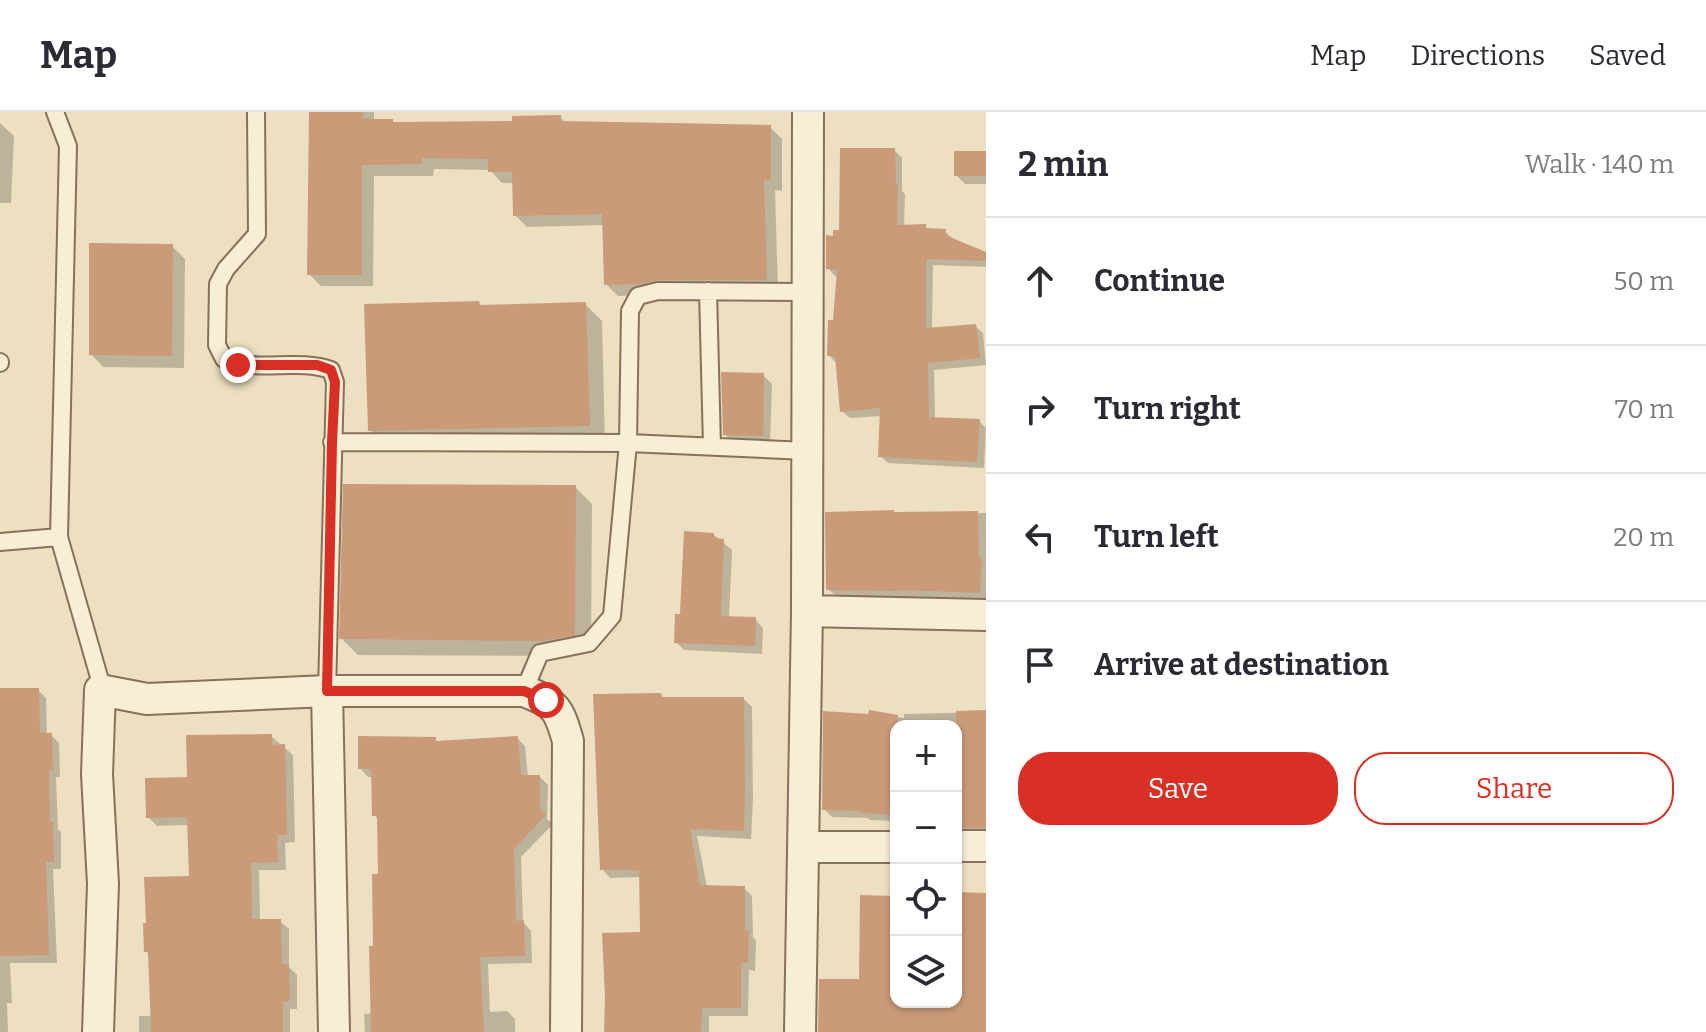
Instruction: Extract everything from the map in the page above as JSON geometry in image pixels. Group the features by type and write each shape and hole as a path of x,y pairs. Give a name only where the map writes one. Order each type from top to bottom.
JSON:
{"street":[{"path":"800,1032 807,611 808,112"},
{"path":"807,611 986,615"},
{"path":"98,1032 103,884 97,774 100,690 147,699 327,691 524,691 546,700 560,715 568,741 566,1032"},
{"path":"327,691 334,1032"},
{"path":"962,846 986,846"},
{"path":"803,847 890,847"}],"lane":[{"path":"55,112 68,146 59,537 100,690"},
{"path":"256,112 257,234 226,269 218,284 217,345 224,359 238,365 317,365 331,370 335,382 327,691"},
{"path":"524,691 540,653 589,643 612,616 628,443 630,311 638,296 658,291 808,292"},
{"path":"708,291 712,446"},
{"path":"332,442 628,443 807,451"},
{"path":"0,542 59,537"}],"building":[{"path":"309,112 363,112 363,119 393,119 393,122 512,121 512,116 561,115 561,121 771,125 771,180 764,179 767,280 658,280 642,284 604,285 602,214 513,216 512,172 488,172 488,159 422,158 422,164 362,165 362,275 307,275"},
{"path":"840,148 895,148 897,225 926,224 926,228 946,229 945,235 986,252 986,261 927,259 926,265 926,328 976,324 980,358 928,363 929,417 980,419 977,462 878,457 880,408 840,412 835,356 827,356 828,320 833,320 837,270 826,269 826,235 833,236 833,230 839,230"},
{"path":"954,151 986,151 986,176 954,176"},
{"path":"89,243 173,244 172,356 89,355"},
{"path":"479,301 480,305 586,302 590,426 368,431 364,304"},
{"path":"721,372 764,373 763,436 723,435"},
{"path":"343,484 576,485 575,635 545,641 339,639"},
{"path":"978,511 979,559 982,559 980,593 826,590 825,512"},
{"path":"684,531 714,533 714,538 724,539 721,616 756,617 755,646 674,643 675,614 680,614"},
{"path":"0,688 39,688 40,733 52,733 53,770 49,770 54,862 46,862 49,955 0,956"},
{"path":"661,693 662,697 744,697 744,831 690,829 700,885 745,886 748,963 741,963 741,1008 702,1008 701,1032 604,1032 602,933 640,932 639,870 600,870 593,694"},
{"path":"869,710 898,715 897,720 890,720 890,815 822,810 823,711 868,714"},
{"path":"986,710 986,828 962,828 962,720 956,720 956,711"},
{"path":"272,734 272,745 285,744 287,835 277,835 278,862 251,863 252,919 281,919 282,964 289,964 290,1001 283,1001 283,1032 151,1032 148,952 144,952 144,877 189,876 187,817 146,818 145,778 187,777 186,735"},
{"path":"358,736 436,737 436,741 518,736 521,775 540,775 540,809 546,815 514,849 516,921 524,920 525,956 480,957 484,1032 371,1032 369,946 373,946 372,874 378,874 377,816 372,816 371,769 358,769"},
{"path":"962,892 986,893 986,1032 818,1032 819,979 859,979 860,895 890,896 890,1008 962,1008"}],"route":[{"path":"238,365 317,365 331,370 335,382 327,691 524,691 546,700"}]}
